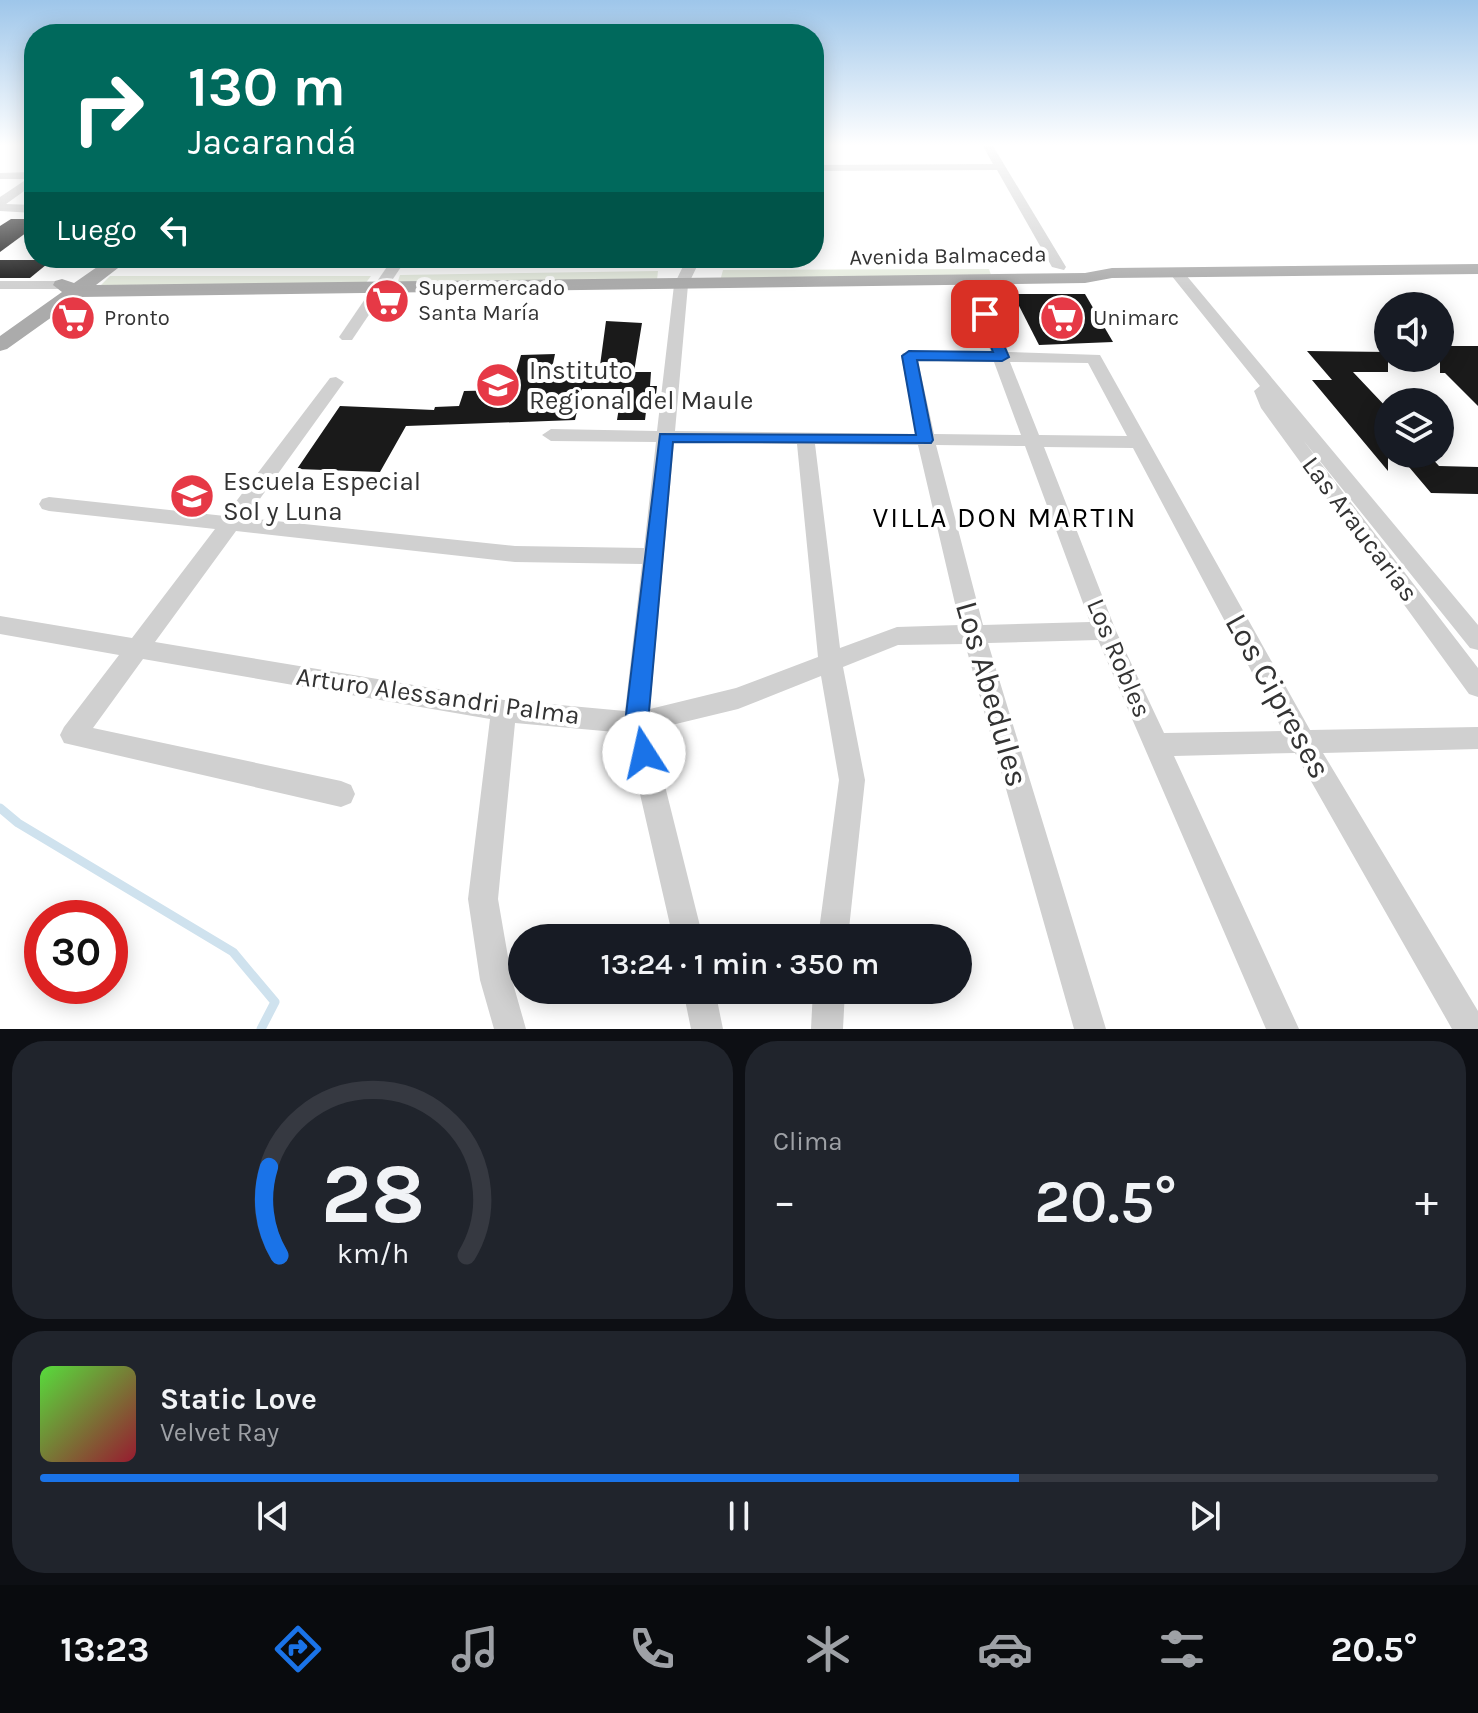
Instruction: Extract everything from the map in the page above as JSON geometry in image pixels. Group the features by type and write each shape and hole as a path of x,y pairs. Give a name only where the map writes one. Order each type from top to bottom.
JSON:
{"main road":[{"name":"Avenida Balmaceda","path":"129,268 167,272 389,272 1059,267 1104,274"},
{"path":"0,345 97,268"},
{"path":"1104,274 1127,281 1478,269"},
{"name":"Avenida Balmaceda","path":"689,270 971,280 1104,274"},
{"path":"149,290 167,272"},
{"name":"Avenida Balmaceda","path":"69,288 149,290 389,272"},
{"path":"0,329 69,288"}],"street":[{"path":"1016,194 1059,267"},
{"path":"0,205 24,208"},
{"path":"685,924 636,723 666,437 689,270"},
{"path":"347,337 389,272"},
{"name":"Las Araucarias","path":"1179,277 1478,641"},
{"name":"Los Robles","path":"971,280 1105,631 1283,1029"},
{"path":"0,285 69,288"},
{"name":"Los Abedules","path":"1002,357 909,356 925,440 972,632 1090,1029"},
{"name":"Los Cipreses","path":"1002,357 1094,358 1302,741 1470,1029"},
{"name":"Las Araucarias","path":"1253,365 1267,404 1478,687"},
{"path":"336,382 73,735 341,794"},
{"path":"551,435 1139,442"},
{"path":"805,438 830,662 852,780 835,924"},
{"path":"49,504 515,554 653,556"},
{"name":"Arturo Alessandri Palma","path":"0,625 504,711 636,723 738,698 897,636 1105,631"},
{"path":"504,711 483,899 496,980 510,1029"},
{"path":"1157,745 1478,738"},
{"path":"702,1004 707,1029"},
{"path":"824,1027 827,1004"}],"shaded area":[{"path":"989,269 992,278 720,281 723,270"},
{"path":"658,271 657,280 397,284 400,275"},
{"path":"110,276 371,276 365,284 99,287"}],"building":[{"path":"11,219 24,219 24,234 0,252 0,226"},
{"path":"0,260 24,260 24,268 42,268 30,278 0,278"},
{"name":"Unimarc","path":"1013,294 1085,294 1113,342 1039,345"},
{"path":"606,321 642,323 634,372 651,372 650,386 657,386 655,403 647,403 645,420 617,420 622,389 582,389 575,420 406,426 380,472 297,469 340,406 434,410 435,407 459,406 464,391 511,390 521,355 555,354 551,373 599,373"},
{"path":"1454,346 1478,346 1478,406 1445,373 1440,373 1454,372"},
{"path":"1307,351 1374,352 1374,372 1353,372 1374,394 1374,454 1312,380 1332,380"},
{"path":"1478,467 1478,494 1431,493 1410,468"}],"waterway":[{"path":"0,808 18,823 233,952 275,1002 261,1029"}],"place":[{"name":"Supermercado Santa María","path":"387,301"},
{"name":"Pronto","path":"73,318"},
{"name":"Unimarc","path":"1062,318"},
{"name":"Instituto Regional del Maule","path":"498,385"},
{"name":"Escuela Especial Sol y Luna","path":"192,496"}],"district":[{"name":"VILLA DON MARTIN","path":"1005,517"}],"route":[{"path":"644,753 636,723 666,437 925,440 909,356 1002,357 985,314"}]}
